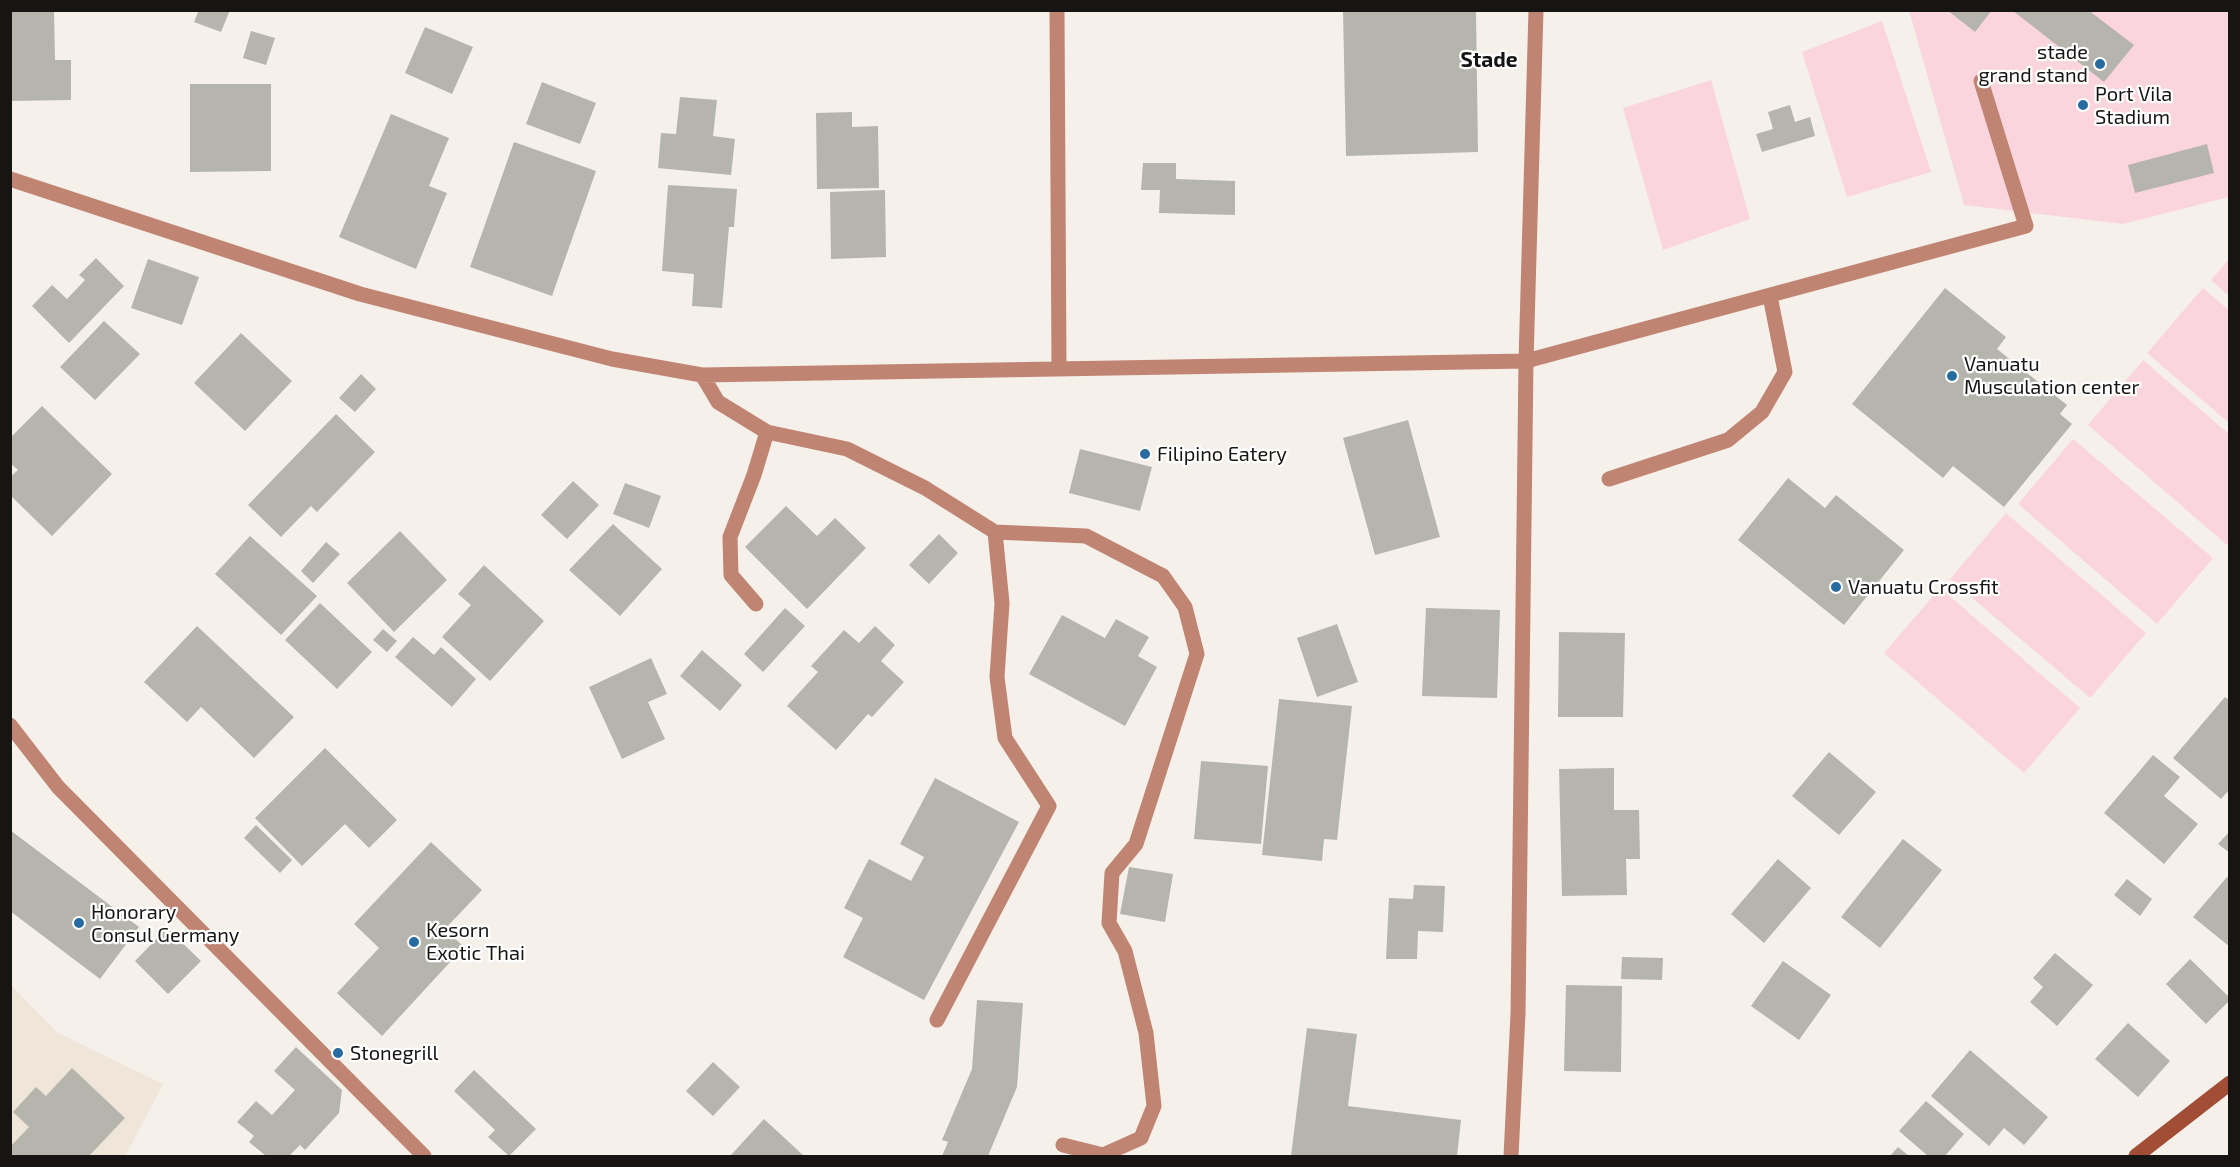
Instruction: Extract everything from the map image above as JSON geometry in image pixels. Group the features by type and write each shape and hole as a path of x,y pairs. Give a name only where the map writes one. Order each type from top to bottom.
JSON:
{"main road":[{"path":"2136,1156 2229,1083"}],"street":[{"path":"1057,10 1059,369"},
{"path":"1511,1156 1518,1014 1526,361 1536,10"},
{"path":"10,178 360,294 612,359 702,375 1526,361 2026,226 1981,81"},
{"path":"1609,479 1728,440 1762,412 1785,372 1770,296"},
{"path":"702,375 718,402 767,432 847,449 925,488 995,532 1086,536 1163,576 1185,607 1197,654 1136,844 1112,873 1109,923 1125,951 1146,1033 1154,1106 1141,1138 1103,1155 1063,1145"},
{"path":"756,604 731,575 730,537 754,475 767,432"},
{"path":"937,1020 1049,806 1005,738 997,677 1002,603 995,532"},
{"path":"10,725 58,787 424,1156"}],"shaded area":[{"name":"Port Vila Stadium","path":"1908,11 2229,11 2229,197 2123,224 1964,205"},
{"path":"1882,21 1931,172 1847,197 1802,52"},
{"path":"1711,80 1750,219 1663,250 1623,108"},
{"path":"2229,259 2229,296 2211,280"},
{"path":"2203,288 2229,310 2229,423 2147,353"},
{"path":"2143,360 2229,434 2230,542 2227,545 2088,425"},
{"path":"2073,439 2213,558 2157,624 2018,504"},
{"path":"2006,513 2146,633 2090,698 1950,579"},
{"path":"1940,588 2080,708 2024,773 1884,653"},
{"path":"10,984 58,1033 163,1084 127,1156 11,1156"}],"building":[{"path":"10,10 54,10 55,60 71,60 71,100 10,101"},
{"path":"199,10 230,10 221,32 194,22"},
{"path":"1343,10 1476,10 1478,152 1346,156"},
{"path":"1947,10 1992,10 1975,32"},
{"name":"stade grand stand","path":"2012,10 2088,10 2134,45 2104,82"},
{"path":"425,27 473,47 452,94 405,73"},
{"path":"251,31 275,38 266,65 243,58"},
{"path":"542,82 596,103 580,144 526,124"},
{"path":"190,84 271,84 271,171 190,172"},
{"path":"680,97 717,100 713,136 735,139 731,175 658,168 661,133 676,134"},
{"path":"1790,105 1795,122 1810,117 1815,136 1762,152 1756,134 1773,129 1768,112"},
{"path":"852,112 852,127 878,126 879,188 817,189 816,113"},
{"path":"391,114 449,138 429,186 447,193 416,269 339,237"},
{"path":"514,142 596,171 552,296 470,267"},
{"path":"2207,144 2214,173 2135,193 2128,165"},
{"path":"1143,163 1176,163 1176,179 1235,181 1235,215 1159,213 1160,190 1141,190"},
{"path":"668,185 737,189 734,227 729,227 722,308 692,306 694,274 662,271"},
{"path":"885,190 886,257 831,259 830,192"},
{"path":"96,258 124,286 69,343 32,306 52,285 67,299 85,280 79,275"},
{"path":"148,259 199,277 182,325 131,308"},
{"name":"Vanuatu Musculation center","path":"1945,288 2006,337 1997,349 2067,405 2060,414 2072,424 2004,507 1953,466 1943,478 1852,404"},
{"path":"104,321 140,354 95,400 60,367"},
{"path":"241,333 292,381 245,431 194,383"},
{"path":"361,374 376,389 355,412 339,398"},
{"path":"42,406 112,474 52,536 10,495 10,477 18,470 10,463 10,438"},
{"path":"336,414 375,452 317,512 311,506 281,537 248,505"},
{"path":"1408,420 1440,537 1375,555 1343,438"},
{"path":"1080,449 1152,467 1140,511 1069,493"},
{"name":"Vanuatu Crossfit","path":"1788,478 1825,508 1836,495 1904,550 1844,625 1738,540"},
{"path":"573,481 599,505 567,539 541,515"},
{"path":"625,483 661,496 649,528 613,514"},
{"path":"786,506 817,536 835,518 866,548 807,609 745,547"},
{"path":"613,524 662,569 620,616 569,570"},
{"path":"400,531 447,580 394,632 347,583"},
{"path":"939,534 958,553 929,584 909,565"},
{"path":"250,536 317,596 281,635 215,574"},
{"path":"326,542 340,554 313,583 301,571"},
{"path":"484,565 544,621 490,681 442,637 471,605 458,594"},
{"path":"320,603 372,652 337,689 285,640"},
{"path":"785,608 805,626 763,672 744,654"},
{"path":"1426,608 1500,610 1497,698 1422,696"},
{"path":"1062,615 1105,638 1116,619 1149,637 1138,656 1157,667 1125,726 1029,674"},
{"path":"1337,624 1358,682 1317,697 1297,638"},
{"path":"197,626 294,717 254,758 201,707 187,722 144,682"},
{"path":"875,626 895,645 881,661 904,682 872,717 868,714 836,750 787,706 818,672 811,666 844,630 859,643"},
{"path":"383,629 397,641 387,652 373,640"},
{"path":"1559,632 1625,633 1623,717 1558,717"},
{"path":"413,637 434,655 441,647 476,679 452,707 395,657"},
{"path":"702,650 742,685 720,711 680,676"},
{"path":"651,658 667,694 648,702 665,739 622,759 589,687"},
{"path":"2225,697 2230,701 2230,789 2221,799 2173,758"},
{"path":"1279,699 1352,706 1337,840 1324,839 1322,861 1262,855"},
{"path":"325,748 397,820 369,848 345,824 302,866 255,818"},
{"path":"1829,752 1876,792 1839,835 1792,796"},
{"path":"2153,755 2180,777 2164,796 2198,824 2164,864 2104,813"},
{"path":"1201,761 1268,766 1261,844 1194,839"},
{"path":"1614,768 1614,810 1639,810 1640,859 1626,859 1627,895 1562,896 1559,769"},
{"path":"935,778 1019,822 924,1000 843,957 863,918 844,908 869,859 911,881 924,857 900,844"},
{"path":"256,825 292,860 280,873 244,838"},
{"path":"10,830 139,927 100,979 10,911"},
{"path":"2230,831 2230,853 2218,844"},
{"path":"1903,839 1942,870 1880,948 1841,917"},
{"path":"431,842 482,890 445,929 464,947 382,1036 337,993 379,948 354,924"},
{"path":"1778,859 1811,888 1764,943 1731,914"},
{"path":"1129,867 1173,874 1165,922 1120,914"},
{"path":"2227,877 2230,879 2230,947 2193,917"},
{"path":"2127,879 2152,899 2140,916 2114,895"},
{"path":"1414,885 1445,886 1443,932 1418,931 1417,959 1386,959 1389,898 1413,899"},
{"path":"167,928 201,961 168,994 135,961"},
{"path":"2055,953 2093,985 2057,1026 2030,1002 2043,987 2033,978"},
{"path":"1622,957 1663,958 1662,980 1621,979"},
{"path":"2190,959 2230,998 2206,1024 2166,984"},
{"path":"1783,961 1831,995 1799,1040 1751,1006"},
{"path":"1566,985 1622,986 1621,1072 1564,1071"},
{"path":"977,1000 1023,1003 1017,1087 988,1156 942,1156 948,1142 942,1140 972,1069"},
{"path":"2128,1023 2170,1061 2138,1097 2095,1059"},
{"path":"1307,1028 1357,1034 1348,1106 1461,1120 1457,1156 1291,1156"},
{"path":"296,1047 342,1090 339,1113 305,1150 300,1145 289,1156 266,1156 249,1142 254,1136 237,1122 256,1101 272,1115 295,1090 274,1071"},
{"path":"1970,1050 2048,1117 2024,1145 2004,1128 1989,1146 1931,1096"},
{"path":"713,1062 740,1087 713,1116 686,1091"},
{"path":"72,1068 125,1118 89,1156 10,1156 10,1147 29,1127 13,1112 36,1087 46,1096"},
{"path":"474,1070 536,1129 509,1156 488,1137 495,1130 454,1091"},
{"path":"1926,1101 1964,1134 1945,1156 1928,1156 1899,1131"},
{"path":"764,1119 804,1156 731,1155"},
{"path":"1898,1147 1909,1156 1890,1156"}],"place":[{"name":"stade grand stand","path":"2100,64"},
{"name":"Port Vila Stadium","path":"2083,105"},
{"name":"Vanuatu Musculation center","path":"1952,376"},
{"name":"Filipino Eatery","path":"1145,454"},
{"name":"Vanuatu Crossfit","path":"1836,587"},
{"name":"Honorary Consul Germany","path":"79,923"},
{"name":"Kesorn Exotic Thai","path":"414,942"},
{"name":"Stonegrill","path":"338,1053"}],"district":[{"name":"Stade","path":"1489,60"}]}
